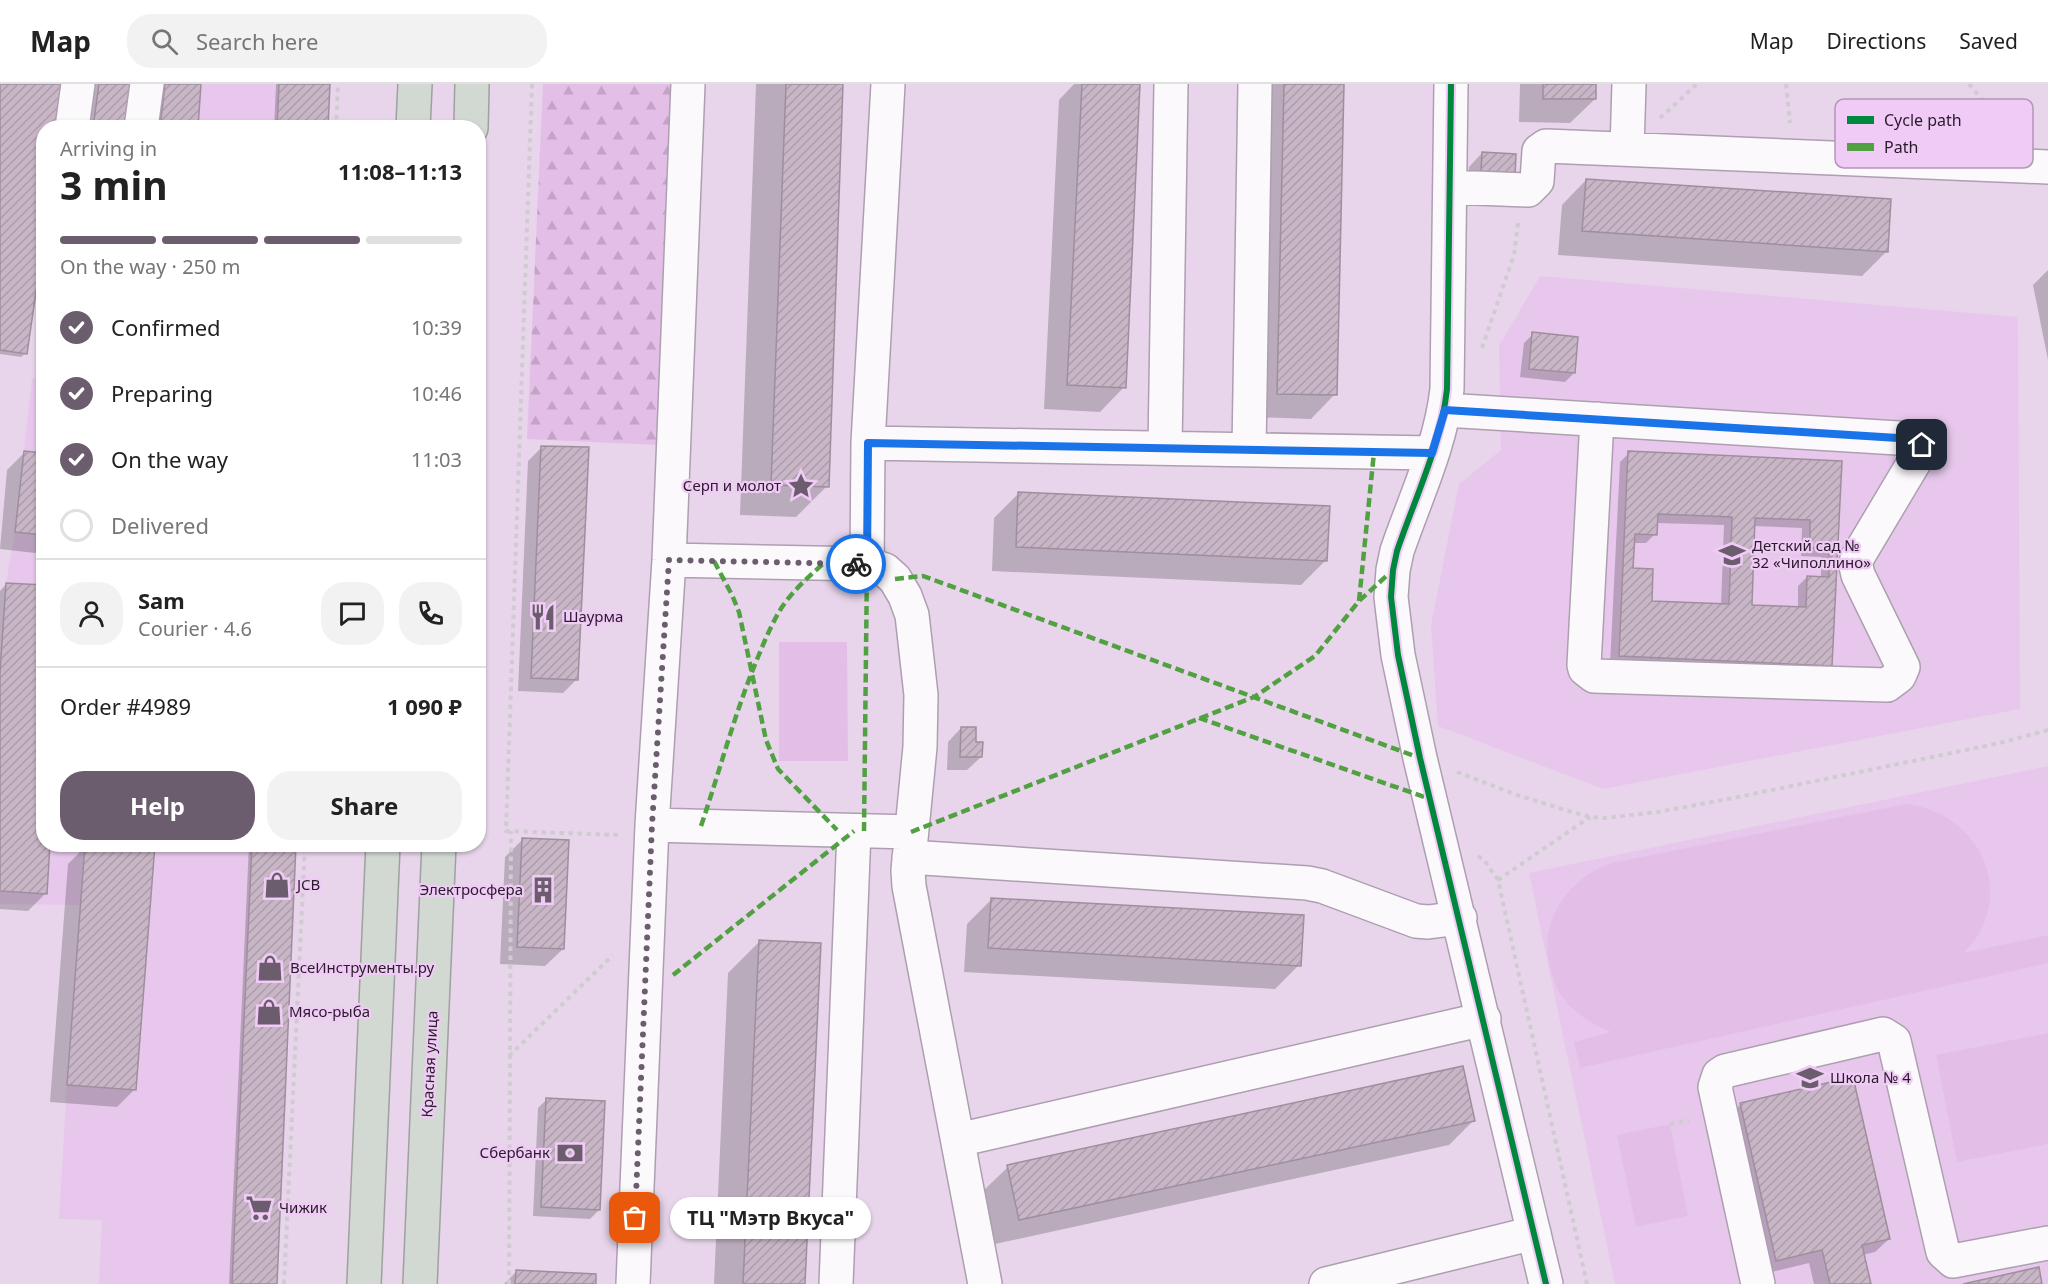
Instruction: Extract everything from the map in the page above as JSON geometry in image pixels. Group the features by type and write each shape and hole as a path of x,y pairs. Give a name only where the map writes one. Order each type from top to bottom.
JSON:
{"highway":[{"path":"414,120 415,84"},
{"path":"471,120 472,84"},
{"path":"364,1284 383,852"},
{"name":"Красная улица","path":"420,1284 439,852"}],"street":[{"path":"73,120 78,84"},
{"path":"142,120 147,84"},
{"path":"633,1284 652,831 669,560 688,84"},
{"path":"867,564 868,443 888,84"},
{"path":"1165,447 1171,84"},
{"path":"1249,449 1255,84"},
{"path":"1451,84 1445,410 1397,551 1391,597 1398,656 1420,758 1546,1284"},
{"path":"1627,149 1629,84"},
{"path":"1450,187 1532,188 1537,181 1539,151 1546,146 1835,158"},
{"path":"1445,410 1597,419 1914,439 1921,443 1922,449 1857,558 1856,566 1858,575 1903,667 1899,676 1887,685 1594,676 1589,673 1584,665 1597,419"},
{"path":"868,443 1432,453"},
{"path":"669,560 867,564 885,570 895,579 906,596 912,615 921,695 920,747 910,844 909,886 985,1284"},
{"path":"652,831 854,831 910,844 1307,883 1322,886 1416,921 1428,922 1460,918"},
{"path":"836,1284 854,831"},
{"path":"958,1140 1484,1019"},
{"path":"1758,1284 1715,1087 1719,1075 1725,1071 1883,1034 1894,1041 1943,1252 1953,1261 2048,1244"},
{"path":"1326,1284 1534,1233"}],"path":[{"path":"336,120 338,84"},
{"path":"532,84 506,831 652,831"},
{"path":"1969,84 1983,99"},
{"path":"2033,155 2044,167"},
{"path":"1480,355 1514,255 1521,189"},
{"path":"1420,758 1517,795 1590,816 1605,818 1728,800 1989,746 2048,730"},
{"path":"1498,880 1590,816"},
{"path":"509,1284 508,1057 511,831"},
{"path":"1470,850 1484,860 1498,880 1587,1284"},
{"path":"284,1284 305,852"},
{"path":"508,1057 648,921"}],"shaded area":[{"path":"201,84 330,84 328,120 199,120"},
{"name":"Детский сад № 32 «Чиполлино»","path":"1540,276 2018,317 2020,709 1603,789 1438,726 1431,625 1459,484 1501,450 1499,346"},
{"path":"32,378 36,379 36,852 296,852 277,1284 99,1284 102,1220 59,1219 81,905 0,904 0,673 6,583 15,532"},
{"name":"Школа № 4","path":"2048,766 2048,1284 1615,1284 1529,873"}],"green space":[{"path":"543,84 674,84 658,445 527,439"},
{"path":"779,642 847,642 848,761 779,761"},
{"path":"1906,804 1928,809 1948,819 1965,832 1978,848 1987,867 1990,888 1988,910 1978,935 1963,953 2048,935 2048,963 1580,1068 1574,1042 1611,1032 1585,1018 1563,998 1554,980 1547,951 1552,918 1559,904 1581,880 1611,863"},
{"path":"2048,1033 2048,1144 1957,1162 1936,1055"},
{"path":"1670,1124 1688,1216 1636,1227 1617,1135"}],"building":[{"path":"0,84 65,84 60,120 36,120 36,292 27,354 0,350"},
{"path":"99,84 132,84 128,120 94,120"},
{"path":"165,84 201,84 199,120 161,120"},
{"path":"279,84 330,84 328,120 277,120"},
{"path":"786,84 843,84 829,487 771,485"},
{"path":"1082,84 1140,84 1126,388 1067,385"},
{"path":"1284,84 1344,84 1337,395 1277,394"},
{"path":"1543,84 1596,84 1596,99 1543,99"},
{"path":"1482,152 1516,154 1515,176 1481,173"},
{"path":"1586,179 1891,199 1888,252 1582,231"},
{"path":"1532,332 1578,337 1575,373 1529,369"},
{"path":"541,446 589,447 578,680 531,678"},
{"path":"24,451 36,452 36,534 15,532"},
{"path":"1628,451 1842,461 1832,666 1619,656","holes":["1658,514 1732,517 1729,604 1652,601 1653,569 1633,568 1635,534 1657,535","1755,518 1810,520 1810,548 1829,549 1829,577 1807,576 1806,607 1752,605"]},
{"path":"1018,492 1330,506 1327,561 1016,547"},
{"path":"6,583 36,585 36,852 50,852 47,894 0,891 0,673"},
{"path":"961,727 976,727 976,742 983,742 982,757 960,757"},
{"name":"Электросфера","path":"522,838 569,840 564,949 517,947"},
{"path":"84,852 154,852 136,1090 67,1085"},
{"path":"252,852 296,852 277,1284 232,1284"},
{"path":"991,898 1304,915 1301,966 988,948"},
{"path":"759,940 821,943 805,1284 743,1284"},
{"path":"1463,1066 1475,1121 1019,1220 1007,1165"},
{"path":"1853,1077 1890,1239 1862,1245 1871,1284 1830,1284 1822,1250 1776,1261 1740,1103"},
{"path":"546,1098 605,1101 600,1210 541,1207"},
{"path":"2039,1267 2042,1284 1963,1284"},
{"path":"516,1270 596,1274 596,1284 515,1284"}],"marked path":[{"path":"1359,601 1374,452"},
{"path":"714,561 739,612 766,740 778,769 837,830"},
{"path":"701,826 742,699 769,632 786,601 823,564"},
{"path":"864,831 867,564"},
{"path":"911,832 1254,697 1315,656 1359,601 1393,570"},
{"path":"895,579 923,576 1420,758"},
{"path":"1199,718 1430,799"},
{"path":"673,975 854,831"}],"cycle path":[{"path":"1451,84 1447,389 1433,451 1397,551 1391,597 1398,655 1420,758 1546,1284"}],"way so far":[{"path":"635,1218 652,825 669,560 856,564"}],"place":[{"name":"Серп и молот","path":"801,486"},
{"name":"Детский сад № 32 «Чиполлино»","path":"1732,555"},
{"name":"Шаурма","path":"543,617"},
{"name":"JCB","path":"277,885"},
{"name":"Электросфера","path":"543,890"},
{"name":"ВсеИнструменты.ру","path":"270,968"},
{"name":"Мясо-рыба","path":"269,1012"},
{"name":"Школа № 4","path":"1810,1078"},
{"name":"Сбербанк","path":"570,1153"},
{"name":"Чижик","path":"259,1208"},
{"name":"ТЦ \"Мэтр Вкуса\"","path":"635,1218"}],"route":[{"path":"856,564 867,564 868,443 1432,453 1445,410 1914,439 1922,445"}]}
